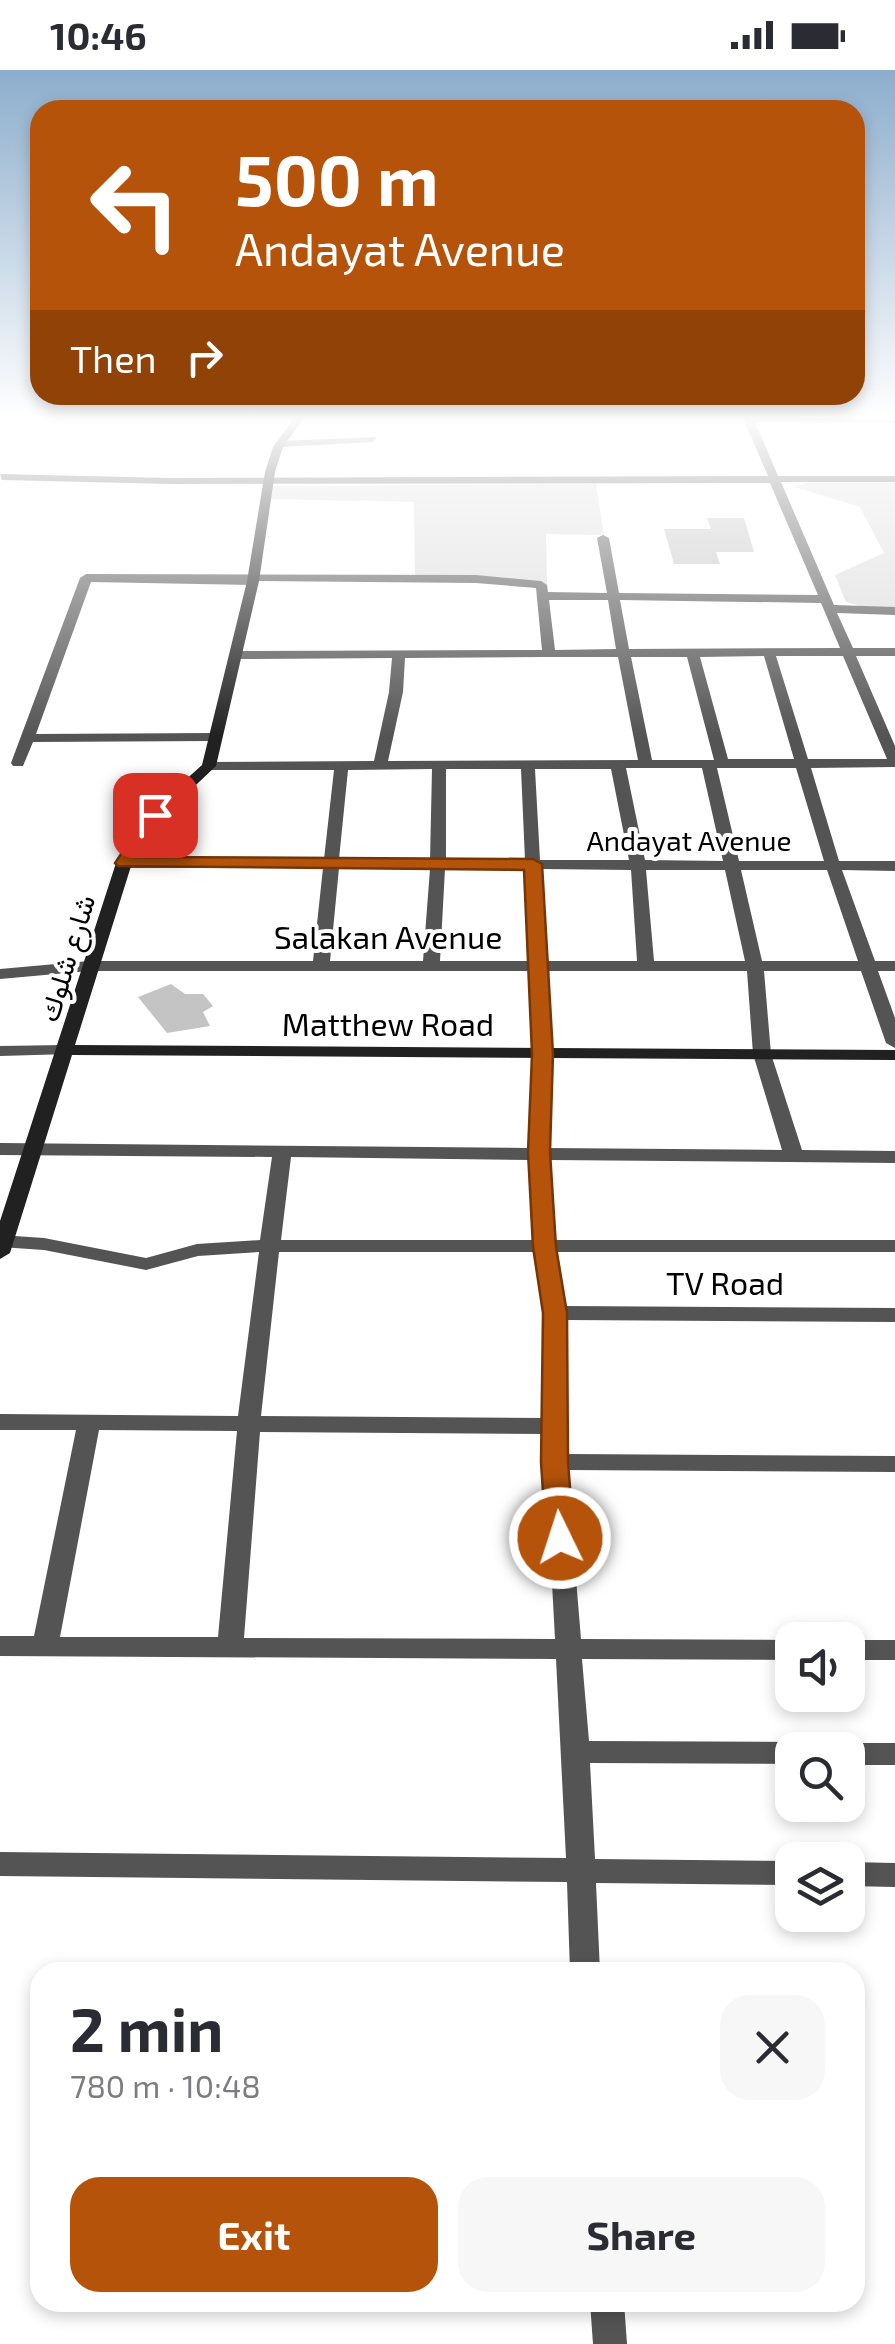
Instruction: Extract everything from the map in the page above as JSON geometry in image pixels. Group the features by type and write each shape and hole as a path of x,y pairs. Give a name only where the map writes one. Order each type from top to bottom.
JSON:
{"street":[{"path":"262,524 237,655 213,737 209,766 804,766 895,762 795,524"},
{"path":"603,538 622,655 641,752 647,764"},
{"path":"18,763 86,578 476,579 540,585 549,655"},
{"path":"543,596 829,604 895,611"},
{"path":"237,655 895,652"},
{"path":"769,653 833,866 895,1043"},
{"path":"694,654 731,866 755,966 762,1054 794,1157"},
{"path":"380,767 396,692 399,656"},
{"path":"877,713 895,713"},
{"path":"28,738 213,737"},
{"name":"شارع شلوك","path":"1,1245 124,863 155,815 209,766"},
{"path":"528,766 542,1054 539,1152 545,1247 555,1313 555,1462 584,1962"},
{"path":"618,766 638,866 646,966"},
{"path":"431,966 439,767"},
{"path":"321,964 340,768"},
{"name":"Andayat Avenue","path":"124,863 895,866"},
{"name":"Salakan Avenue","path":"0,974 89,966 895,966"},
{"name":"Matthew Road","path":"0,1051 895,1055"},
{"path":"0,1150 895,1157"},
{"path":"230,1650 263,1297 268,1285 282,1152"},
{"path":"1,1245 146,1264 197,1250 243,1246 895,1246"},
{"name":"TV Road","path":"555,1313 895,1316"},
{"path":"45,1648 89,1421"},
{"path":"0,1422 336,1428 554,1426"},
{"path":"555,1462 895,1464"},
{"path":"0,1646 775,1650"},
{"path":"865,1650 895,1650"},
{"path":"575,1752 775,1753"},
{"path":"865,1754 895,1754"},
{"path":"0,1864 775,1873"},
{"path":"865,1874 895,1874"},
{"path":"608,2312 610,2344"}],"shaded area":[{"path":"414,524 602,524 604,535 546,534 547,585 490,577 415,577"},
{"path":"869,524 895,524 895,608 846,602 835,575 884,553"}],"building":[{"path":"709,524 746,524 754,552 716,552 720,564 674,564 664,529 711,529"},
{"path":"171,984 185,994 203,994 213,1006 203,1012 210,1026 167,1033 138,997"}],"route":[{"path":"155,815 124,863 533,864 542,1054 539,1152 545,1247 555,1313 555,1462 560,1538"}]}
